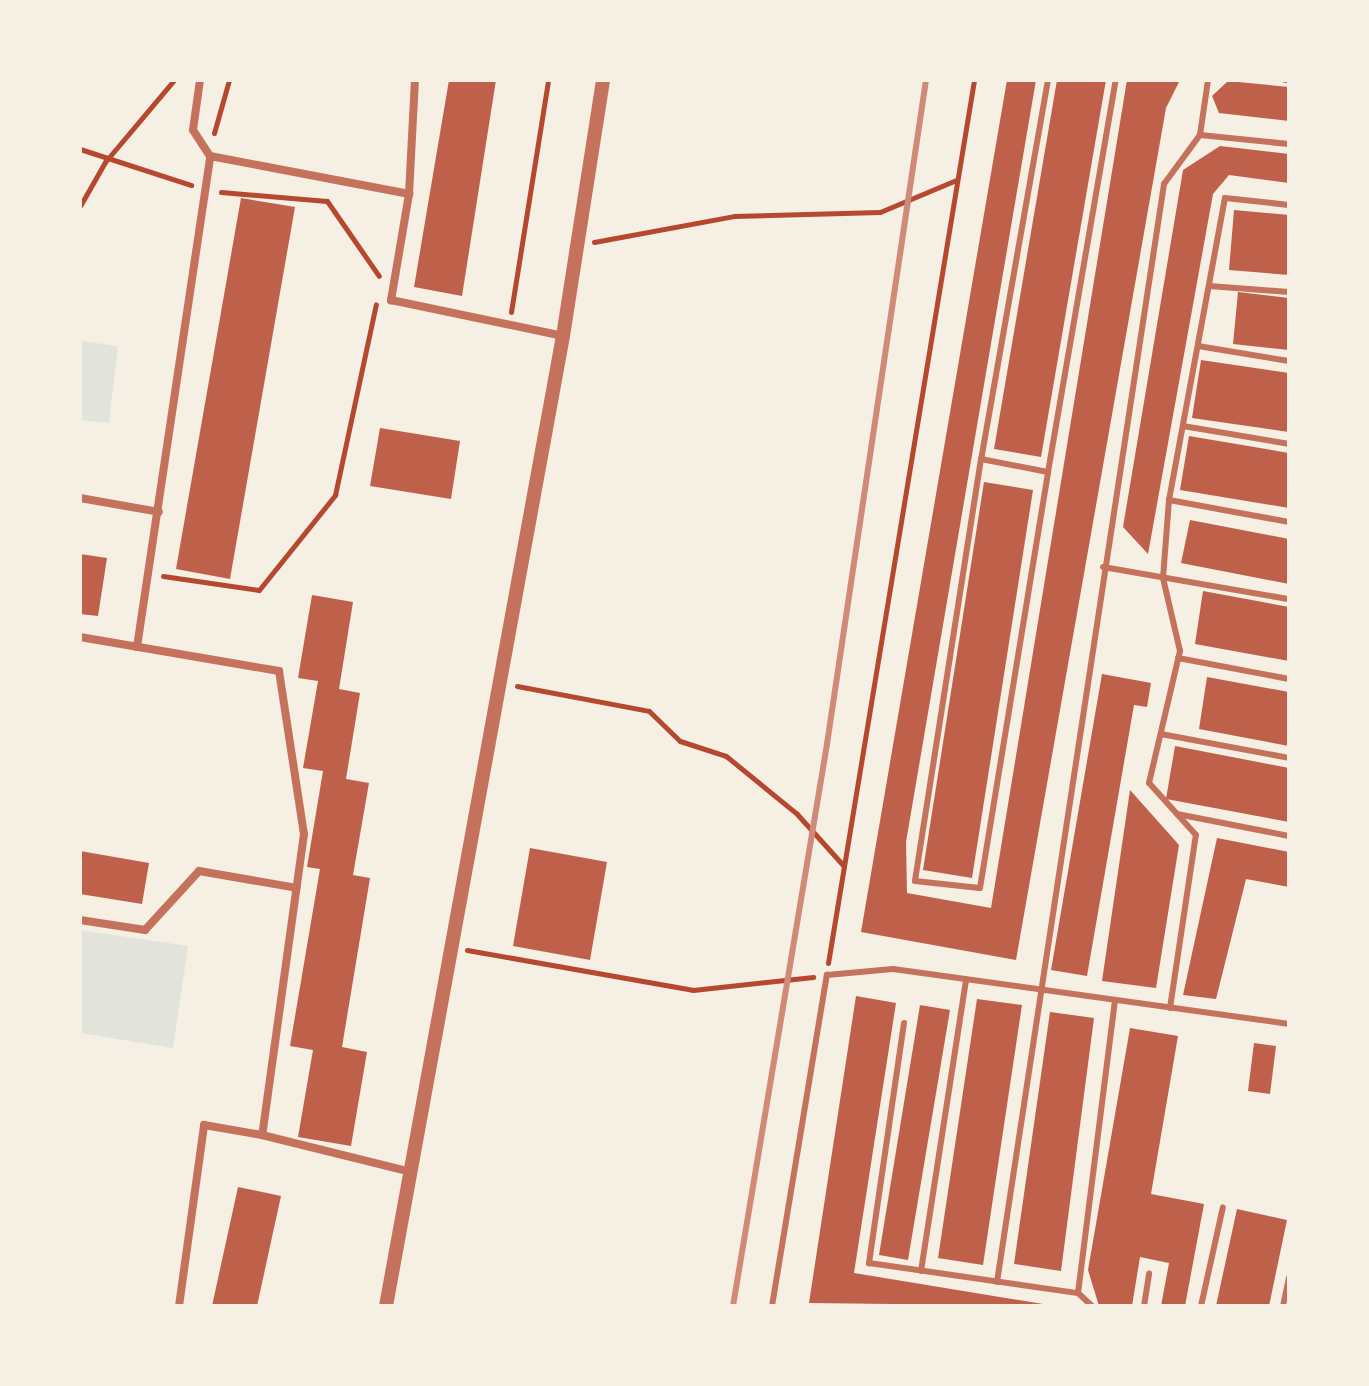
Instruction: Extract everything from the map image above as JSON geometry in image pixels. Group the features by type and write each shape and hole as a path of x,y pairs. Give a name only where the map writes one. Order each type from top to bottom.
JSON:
{"street":[{"path":"137,647 210,156 193,130 200,80"},
{"path":"415,80 409,194 391,300 563,336"},
{"path":"386,1306 408,1171 563,336 603,80"},
{"path":"210,156 409,194"},
{"path":"80,498 159,512"},
{"path":"80,637 279,671 304,834 262,1135"},
{"path":"80,920 145,930 199,871 297,888"},
{"path":"179,1306 204,1125 262,1135 408,1171"}],"lane":[{"path":"1048,80 981,459 915,881 980,888 1116,80"},
{"path":"997,1282 1037,989 1164,184 1200,135 1208,80"},
{"path":"1200,135 1289,144"},
{"path":"1170,1008 1196,835 1149,783 1178,658 1163,578 1169,500 1225,198 1289,205"},
{"path":"1209,286 1289,292"},
{"path":"1198,346 1289,361"},
{"path":"1183,426 1289,444"},
{"path":"981,459 1048,472"},
{"path":"1169,500 1289,522"},
{"path":"1103,567 1289,599"},
{"path":"1178,658 1289,679"},
{"path":"1161,734 1289,758"},
{"path":"1177,814 1289,836"},
{"path":"772,1306 827,975 893,969 1289,1024"},
{"path":"921,1271 966,979"},
{"path":"1078,1293 1115,1000"},
{"path":"904,1023 869,1263 1078,1293 1092,1306"},
{"path":"1201,1306 1223,1207"},
{"path":"1144,1306 1149,1273"},
{"path":"1283,1306 1289,1278"}],"path":[{"path":"80,206 105,162 174,80"},
{"path":"509,325 548,80"},
{"path":"449,948 693,990 827,975 974,80"},
{"path":"80,149 105,162 206,189"},
{"path":"577,245 734,216 880,212 956,180"},
{"path":"158,560 156,575 259,590 335,495 382,279 327,201 213,191 211,207"},
{"path":"499,682 649,711 680,741 726,756 797,814 844,866"}],"shaded area":[{"path":"80,341 118,346 109,423 80,420"},
{"path":"80,930 188,946 173,1048 80,1033"}],"building":[{"path":"449,80 496,80 462,296 414,287"},
{"path":"1007,80 1036,80 906,842 907,893 991,908 1127,80 1180,80 1166,108 1016,960 861,932"},
{"path":"1057,80 1106,80 1041,457 994,449"},
{"path":"1228,81 1289,87 1289,121 1219,113 1212,96"},
{"path":"1220,146 1289,154 1289,183 1229,175 1213,194 1148,554 1123,527 1183,170"},
{"path":"241,198 295,207 230,579 176,569"},
{"path":"1234,210 1289,215 1289,275 1229,270"},
{"path":"1238,292 1289,298 1289,350 1233,344"},
{"path":"1201,360 1289,373 1289,432 1192,418"},
{"path":"380,428 460,441 451,499 370,486"},
{"path":"1189,436 1289,453 1289,508 1180,490"},
{"path":"984,482 1033,490 972,878 923,870"},
{"path":"1190,520 1289,539 1289,584 1181,563"},
{"path":"80,554 107,558 98,616 80,614"},
{"path":"1203,591 1289,607 1289,661 1195,644"},
{"path":"312,595 353,602 339,689 360,693 346,779 369,783 353,875 370,878 342,1047 367,1052 351,1146 298,1137 313,1050 290,1046 320,869 307,867 323,771 303,768 318,681 298,678"},
{"path":"1102,674 1151,683 1147,707 1134,705 1087,976 1051,970"},
{"path":"1207,677 1289,692 1289,746 1199,729"},
{"path":"1175,746 1289,768 1289,822 1166,799"},
{"path":"1130,790 1179,845 1156,988 1102,981"},
{"path":"1217,838 1289,852 1289,887 1246,879 1216,999 1183,995"},
{"path":"530,848 607,862 590,960 513,946"},
{"path":"80,851 149,863 142,904 80,894"},
{"path":"856,996 896,1003 854,1273 1055,1306 809,1303"},
{"path":"977,999 1022,1005 983,1265 938,1258"},
{"path":"920,1005 950,1010 908,1260 879,1255"},
{"path":"1050,1012 1094,1018 1061,1271 1014,1264"},
{"path":"1130,1028 1178,1036 1151,1194 1204,1204 1185,1306 1161,1306 1169,1263 1140,1257 1132,1306 1099,1306 1088,1270"},
{"path":"1254,1043 1276,1046 1270,1094 1248,1091"},
{"path":"238,1187 281,1196 257,1306 212,1306"},
{"path":"1237,1209 1287,1220 1269,1306 1216,1306"}],"railway":[{"path":"733,1306 827,744 926,80"}]}
